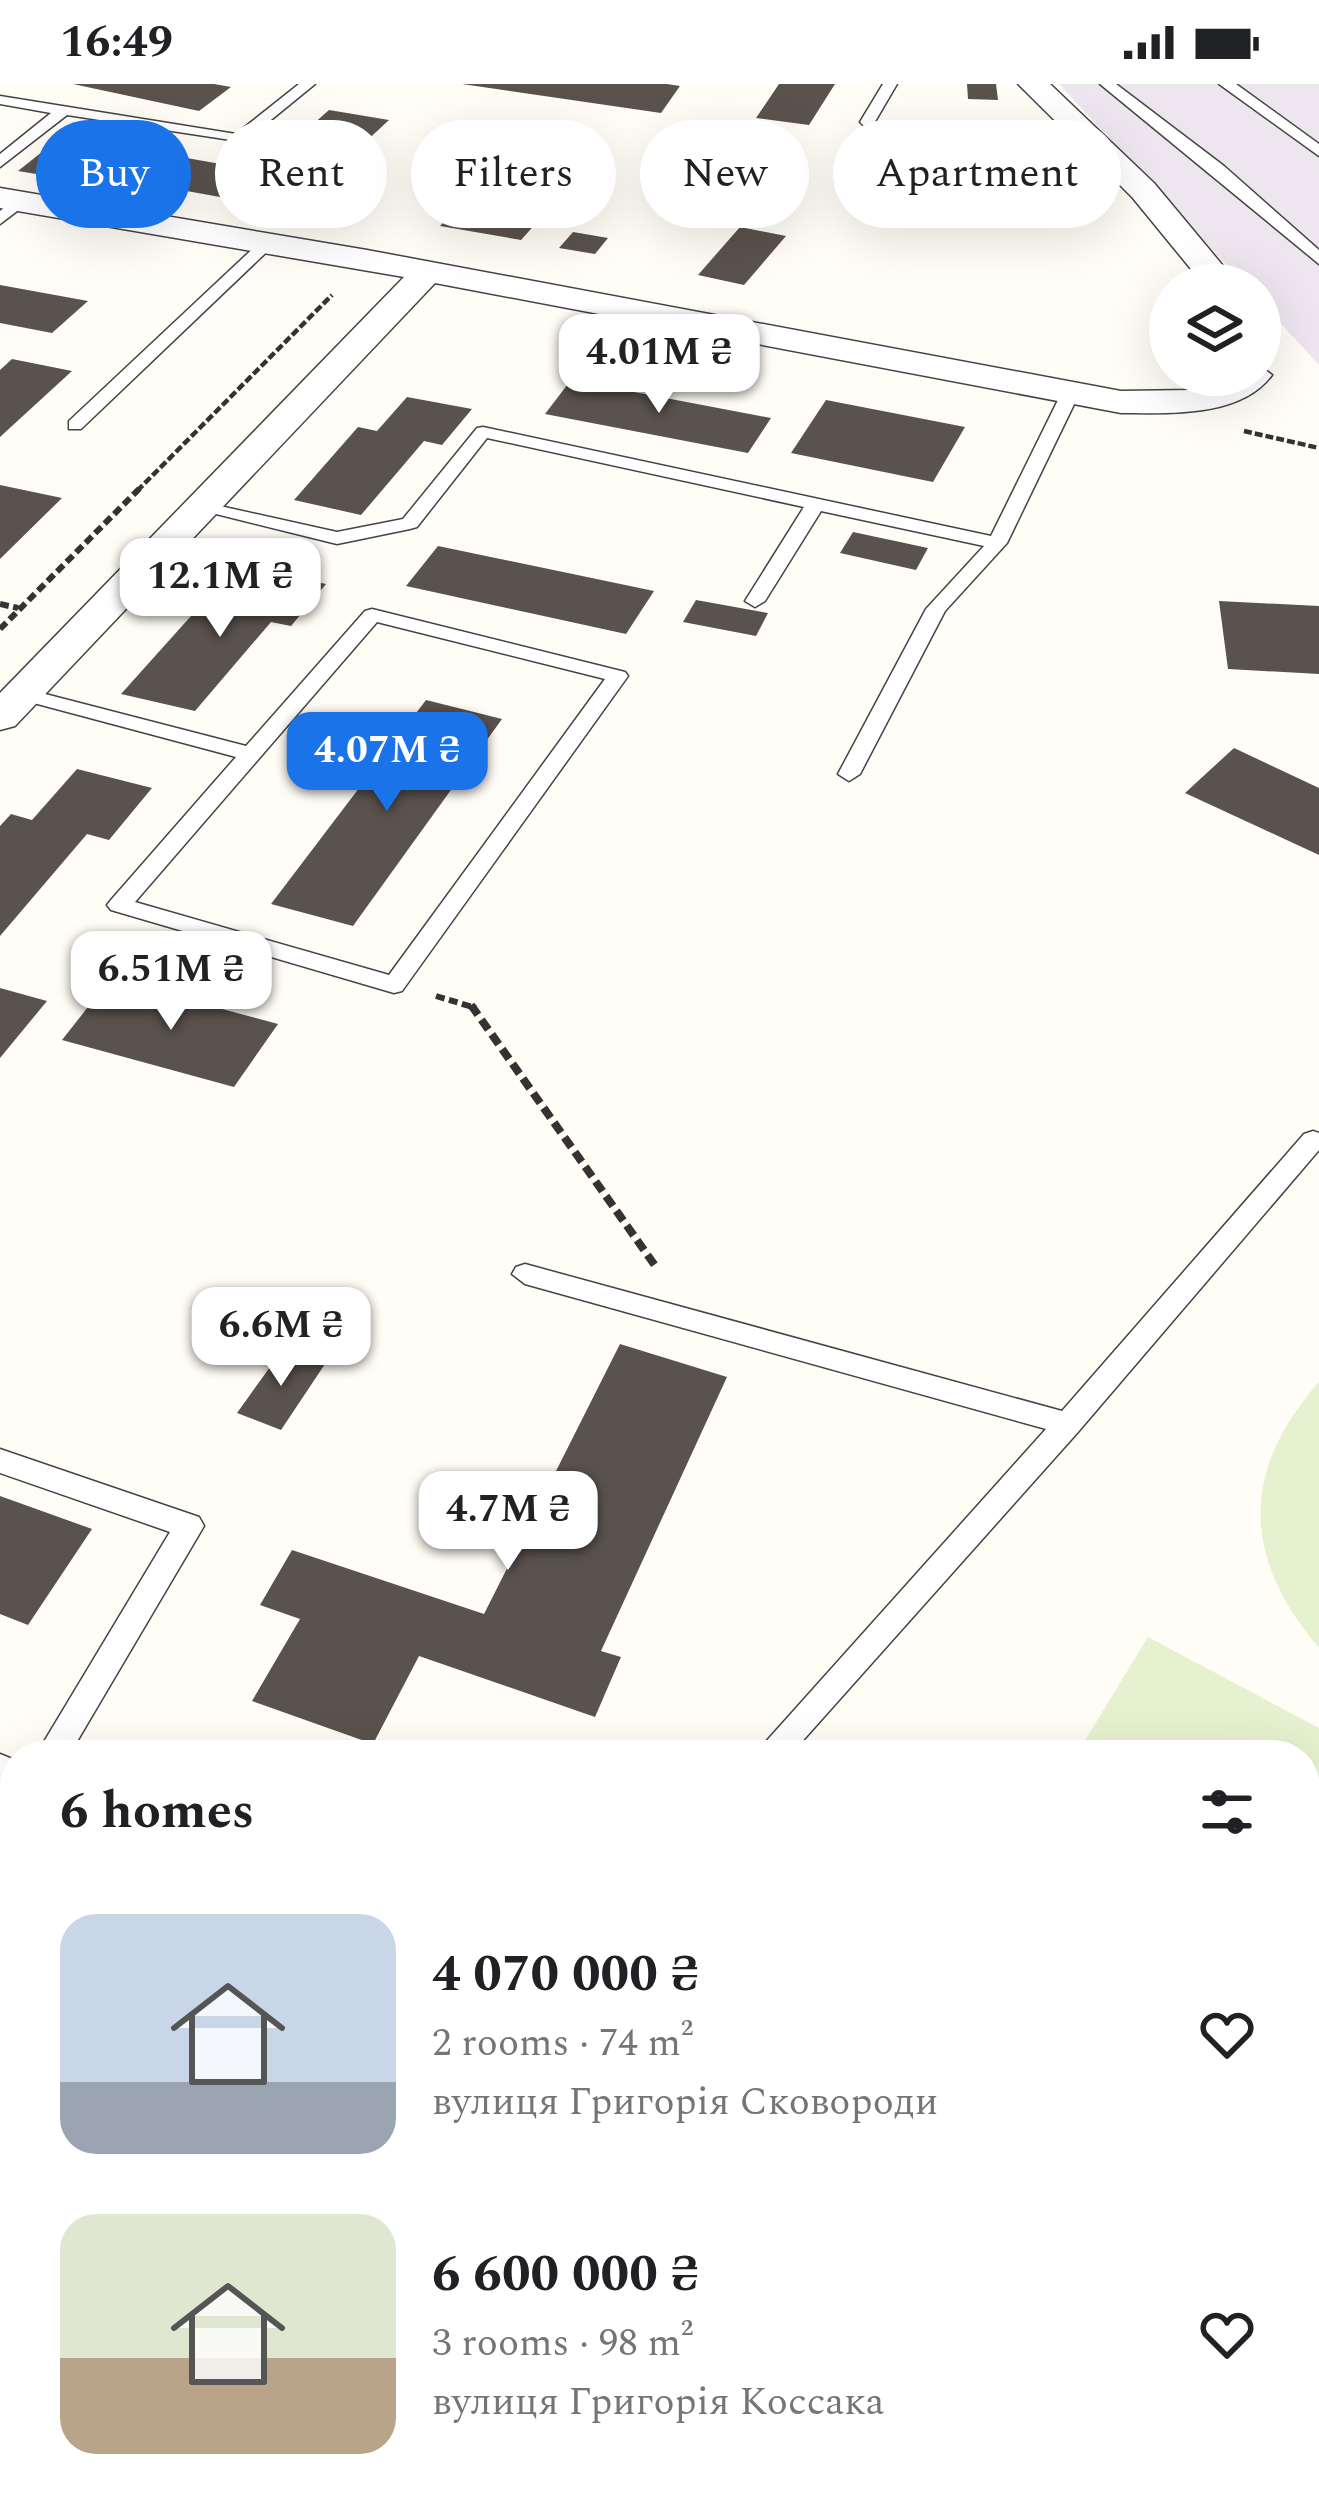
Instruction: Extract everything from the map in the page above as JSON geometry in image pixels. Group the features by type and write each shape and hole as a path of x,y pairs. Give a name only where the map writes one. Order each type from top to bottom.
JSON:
{"street":[{"path":"1033,84 1143,190 1205,264"},
{"path":"7,206 367,260 1070,394 1121,402 1190,402 1212,396"},
{"path":"11,706 427,272"}],"lane":[{"path":"0,100 239,139 308,84"},
{"path":"869,120 890,84"},
{"path":"1107,84 1218,169 1319,260"},
{"path":"1226,84 1319,152"},
{"path":"0,162 63,111"},
{"path":"74,425 266,244"},
{"path":"849,774 936,609 997,543 1070,394"},
{"path":"202,508 337,538 410,523 483,432 997,543"},
{"path":"755,601 814,506"},
{"path":"372,615 618,676 394,986 119,905 251,754 372,615"},
{"path":"11,706 251,754"},
{"path":"784,1740 1068,1424 1313,1140"},
{"path":"525,1274 1068,1424"},
{"path":"0,1461 189,1526 61,1740"}],"path":[{"path":"0,629 367,260"},
{"path":"0,604 20,608"},
{"path":"0,613 20,608"},
{"path":"394,986 474,1006 694,1320"}],"shaded area":[{"path":"1059,84 1319,84 1319,365 1281,324 1281,264 1226,264 1121,151 1121,120 1092,120"}],"green space":[{"path":"1319,1382 1319,1648 1275,1581 1260,1515 1275,1448"},
{"path":"1148,1637 1319,1728 1319,1740 1085,1740"}],"building":[{"path":"73,84 214,84 231,87 199,111"},
{"path":"462,84 667,84 680,86 661,113"},
{"path":"779,84 835,84 809,125 809,120 756,118"},
{"path":"967,84 996,84 998,100 968,99"},
{"path":"329,110 389,120 387,122 318,120"},
{"path":"36,157 36,174 18,171"},
{"path":"191,159 215,163 215,196 191,192"},
{"path":"452,228 532,228 521,240"},
{"path":"739,228 786,236 744,285 698,275"},
{"path":"573,232 608,238 595,254 559,248"},
{"path":"0,285 88,301 52,333 0,323"},
{"path":"12,359 72,371 0,437 0,370"},
{"path":"571,380 771,418 748,453 545,414"},
{"path":"407,397 472,409 442,445 424,441 361,515 294,500 358,427 377,431"},
{"path":"826,400 965,427 933,482 791,453"},
{"path":"0,485 62,498 0,559"},
{"path":"853,532 928,548 916,570 840,553"},
{"path":"438,546 654,591 626,634 406,586"},
{"path":"257,569 326,584 291,626 271,622 195,711 121,694 200,606 220,610"},
{"path":"696,600 768,613 756,636 683,622"},
{"path":"1219,601 1319,606 1319,674 1228,669"},
{"path":"426,700 502,719 353,926 271,904"},
{"path":"1234,748 1319,788 1319,855 1185,793"},
{"path":"77,769 152,788 109,840 87,834 0,936 0,826 11,814 32,820"},
{"path":"110,979 278,1024 234,1087 62,1040"},
{"path":"0,988 47,1001 0,1058"},
{"path":"620,1344 727,1377 601,1651 621,1657 595,1717 419,1656 375,1740 362,1740 252,1701 300,1619 260,1605 292,1550 484,1614"},
{"path":"283,1349 325,1364 281,1430 237,1413"},
{"path":"0,1496 92,1529 28,1625 0,1614"}]}
